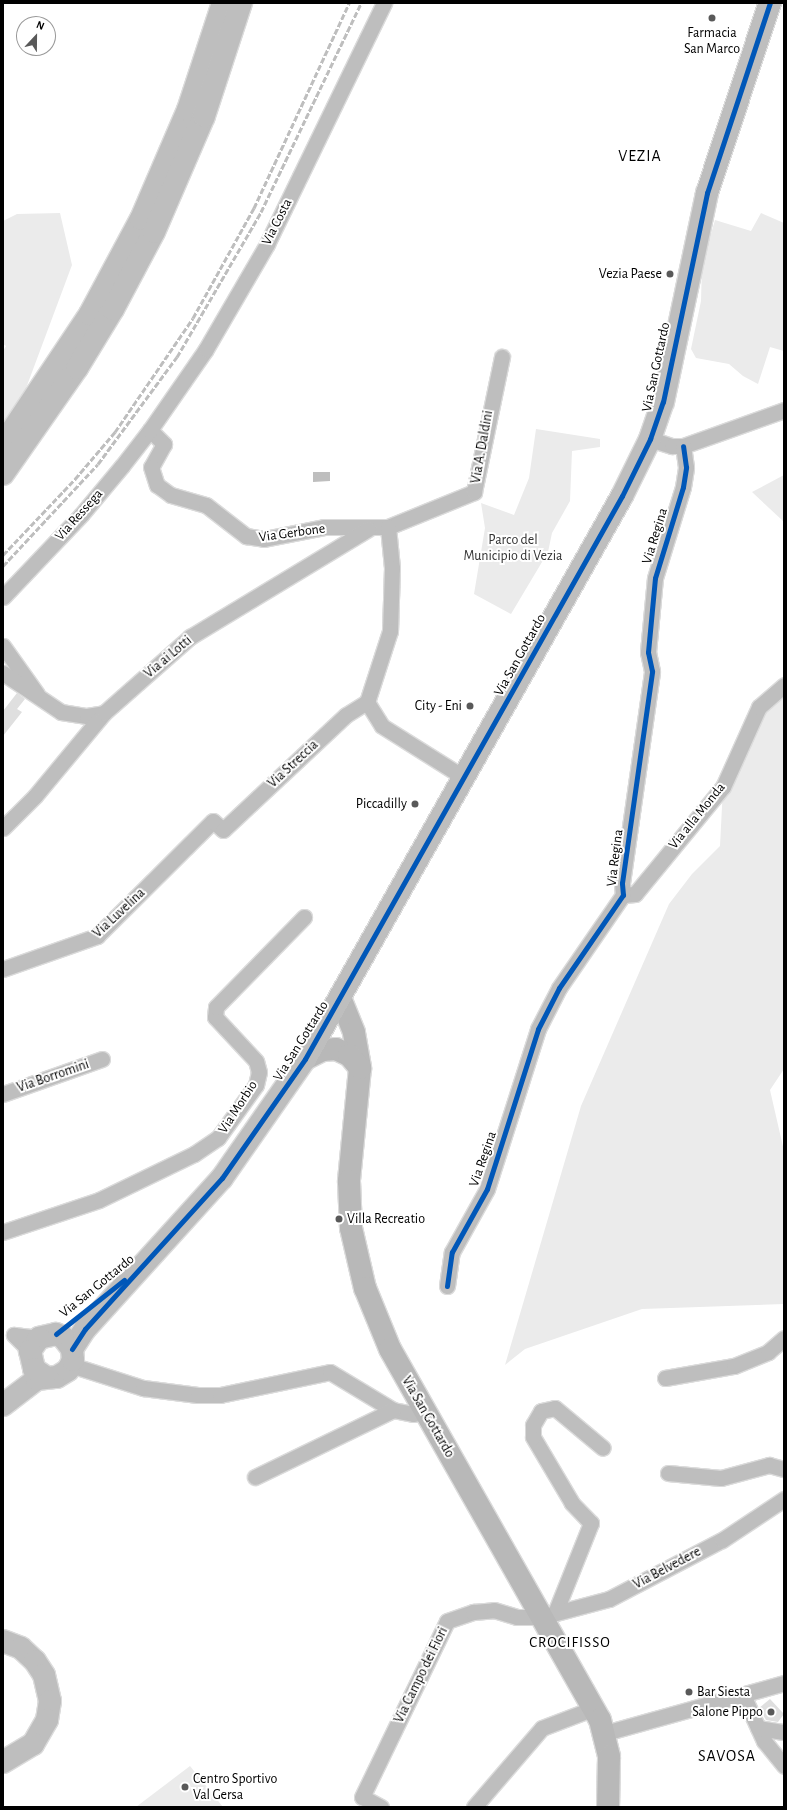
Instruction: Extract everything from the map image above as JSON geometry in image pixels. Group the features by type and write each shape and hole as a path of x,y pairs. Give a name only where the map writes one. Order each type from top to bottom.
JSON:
{"main road":[{"path":"3,444 90,314 141,219 188,110 223,3"},
{"path":"3,474 77,368 113,309 154,232 204,116 241,3"},
{"name":"Via San Gottardo","path":"72,1357 85,1328 154,1255 226,1172 305,1060 341,1000 622,496 650,439 668,381 707,193 770,3"},
{"name":"Via San Gottardo","path":"341,1000 354,1033 360,1068 349,1181 355,1249 364,1288 381,1332 426,1412 548,1615 594,1708 605,1733 610,1767 608,1807"},
{"path":"305,1060 323,1050 336,1049 349,1055 360,1068"},
{"name":"Via San Gottardo","path":"3,1394 39,1345 154,1255"},
{"path":"3,1405 24,1387 44,1376 63,1374 72,1357 63,1337 39,1345 34,1369 44,1376"},
{"path":"3,1641 21,1648 35,1661 44,1675 50,1701 47,1720 33,1744 3,1762"}],"street":[{"name":"Via Costa","path":"150,430 206,349 267,244 384,3"},
{"name":"Via A. Daldini","path":"388,528 474,492 502,357"},
{"path":"650,439 672,446 683,446 784,410"},
{"name":"Via Gerbone","path":"150,430 164,444 151,467 157,485 171,495 206,505 246,536 264,539 324,527 368,529 388,528"},
{"name":"Via Ressega","path":"3,597 81,515 150,430"},
{"name":"Via Regina","path":"446,1286 452,1252 487,1189 538,1029 559,988 623,895 622,883 652,671 648,652 655,578 683,487 686,467 683,446"},
{"path":"388,528 391,620 384,656 367,702 382,726 465,778"},
{"name":"Via ai Lotti","path":"3,828 35,796 104,713 190,637 368,529"},
{"path":"3,646 46,704"},
{"path":"3,673 46,704 73,714 104,713"},
{"name":"Via alla Monda","path":"623,895 635,894 723,787 759,707 784,685"},
{"name":"Via Streccia","path":"218,825 346,715 367,702"},
{"name":"Via Luvelina","path":"3,969 97,936 218,825"},
{"name":"Via Morbio","path":"3,1232 99,1200 194,1154 218,1138 256,1085 259,1072 256,1061 215,1017 216,1007 304,917"},
{"name":"Via Borromini","path":"3,1094 102,1059"},
{"path":"8,1332 39,1345"},
{"path":"665,1378 734,1366 768,1352 784,1338"},
{"path":"72,1357 97,1375 160,1391 220,1395 330,1372 393,1410 413,1414 426,1412"},
{"path":"548,1615 591,1523 572,1502 533,1437 533,1425 541,1411 555,1408 603,1448"},
{"path":"255,1477 393,1410"},
{"path":"668,1472 722,1478 769,1465 784,1469"},
{"name":"Via Belvedere","path":"548,1615 609,1599 722,1540 784,1499"},
{"name":"Via Campo dei Fiori","path":"381,1807 362,1797 447,1621 484,1611 527,1618 548,1615"},
{"path":"605,1733 784,1683"},
{"path":"743,1695 764,1742 784,1766"},
{"path":"474,1807 542,1728 594,1708"},
{"path":"758,1728 784,1732"}],"green space":[{"path":"60,213 72,265 19,407 3,426 3,351 6,346 3,344 3,221 17,214"},
{"path":"761,213 784,223 784,351 770,347 758,384 743,376 729,364 696,358 691,349 701,301 702,264 715,220 751,231"},
{"name":"Parco del Municipio di Vezia","path":"536,429 600,439 600,447 572,451 570,501 552,533 548,552 511,614 474,594 485,528 481,503 514,515 529,478"},
{"path":"784,475 784,522 752,492"},
{"path":"784,685 784,1069 770,1090 784,1151 784,1304 642,1309 525,1349 505,1365 581,1106 669,904 692,874 720,846 723,787 759,707"},
{"name":"Centro Sportivo Val Gersa","path":"190,1766 223,1807 136,1807"}],"shaded area":[{"path":"313,472 330,472 330,481 313,482"}],"building":[{"path":"17,693 25,699 17,709 22,712 3,736 3,711"},
{"name":"Salone Pippo","path":"770,1699 784,1714 778,1722 766,1720 759,1708"}],"railway":[{"path":"3,555 75,479 115,432 193,318 254,208 349,3"},
{"path":"3,566 98,464 177,357 261,212 361,3"}],"cycle path":[{"path":"72,1349 85,1329 222,1178 305,1059 622,496 650,439 663,402 707,193 770,3"},
{"path":"447,1286 452,1252 487,1189 538,1029 559,988 623,895 622,883 652,671 648,652 655,578 683,487 686,467 683,446"},
{"path":"56,1334 124,1280"}],"place":[{"name":"Farmacia San Marco","path":"712,18"},
{"name":"Vezia Paese","path":"670,274"},
{"name":"City - Eni","path":"470,706"},
{"name":"Piccadilly","path":"415,804"},
{"name":"Villa Recreatio","path":"339,1219"},
{"name":"Bar Siesta","path":"689,1692"},
{"name":"Salone Pippo","path":"771,1712"},
{"name":"Centro Sportivo Val Gersa","path":"185,1787"}],"district":[{"name":"VEZIA","path":"640,156"},
{"name":"CROCIFISSO","path":"570,1643"},
{"name":"SAVOSA","path":"727,1756"}]}
